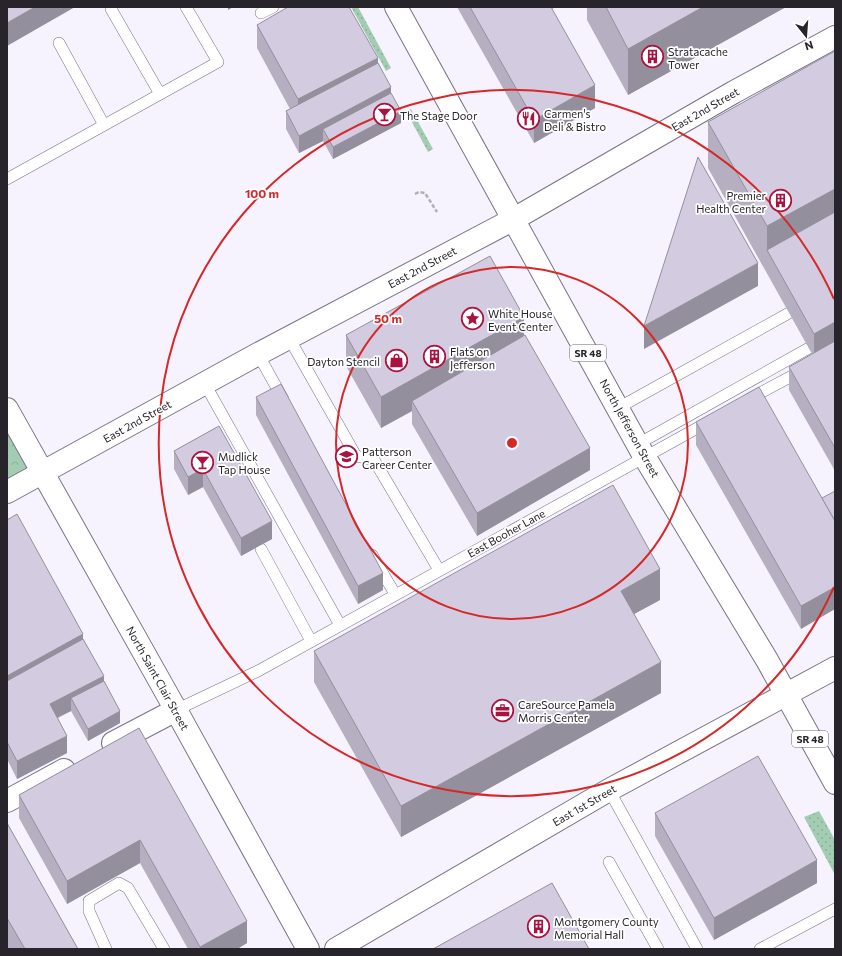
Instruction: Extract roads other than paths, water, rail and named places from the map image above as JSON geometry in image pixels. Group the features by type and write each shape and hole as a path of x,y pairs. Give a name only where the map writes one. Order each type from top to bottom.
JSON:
{"main road":[{"name":"North Jefferson Street","path":"396,7 641,450 767,660 835,783"},
{"name":"East 2nd Street","path":"7,492 258,354 514,219 736,91 835,37"},
{"name":"North Saint Clair Street","path":"7,409 308,949"},
{"name":"East 1st Street","path":"336,949 609,790 835,668"},
{"path":"9,794 88,757 176,710"}],"lane":[{"path":"7,179 218,62 186,7"},
{"path":"261,14 273,7"},
{"path":"111,9 160,94"},
{"path":"59,43 104,126"},
{"path":"618,408 789,313"},
{"path":"289,338 356,456 374,460 439,570"},
{"path":"641,450 809,348"},
{"path":"258,354 288,407"},
{"path":"739,405 814,364"},
{"path":"205,384 340,625"},
{"name":"East Booher Lane","path":"176,710 258,671 439,570 641,450 718,416"},
{"path":"368,547 395,594"},
{"path":"261,549 311,641"},
{"path":"609,790 697,949"},
{"path":"609,862 658,949"},
{"path":"106,949 89,911 88,901 119,883 128,888 164,949"},
{"path":"760,949 835,909"}],"place":[{"name":"Stratacache Tower","path":"652,57"},
{"name":"The Stage Door","path":"385,115"},
{"name":"Carmen's Deli & Bistro","path":"529,119"},
{"name":"Premier Health Center","path":"781,201"},
{"name":"White House Event Center","path":"472,319"},
{"name":"Flats on Jefferson","path":"435,357"},
{"name":"Dayton Stencil","path":"396,361"},
{"name":"Patterson Career Center","path":"346,457"},
{"name":"Mudlick Tap House","path":"203,462"},
{"name":"CareSource Pamela Morris Center","path":"503,710"},
{"name":"Montgomery County Memorial Hall","path":"539,927"}]}
